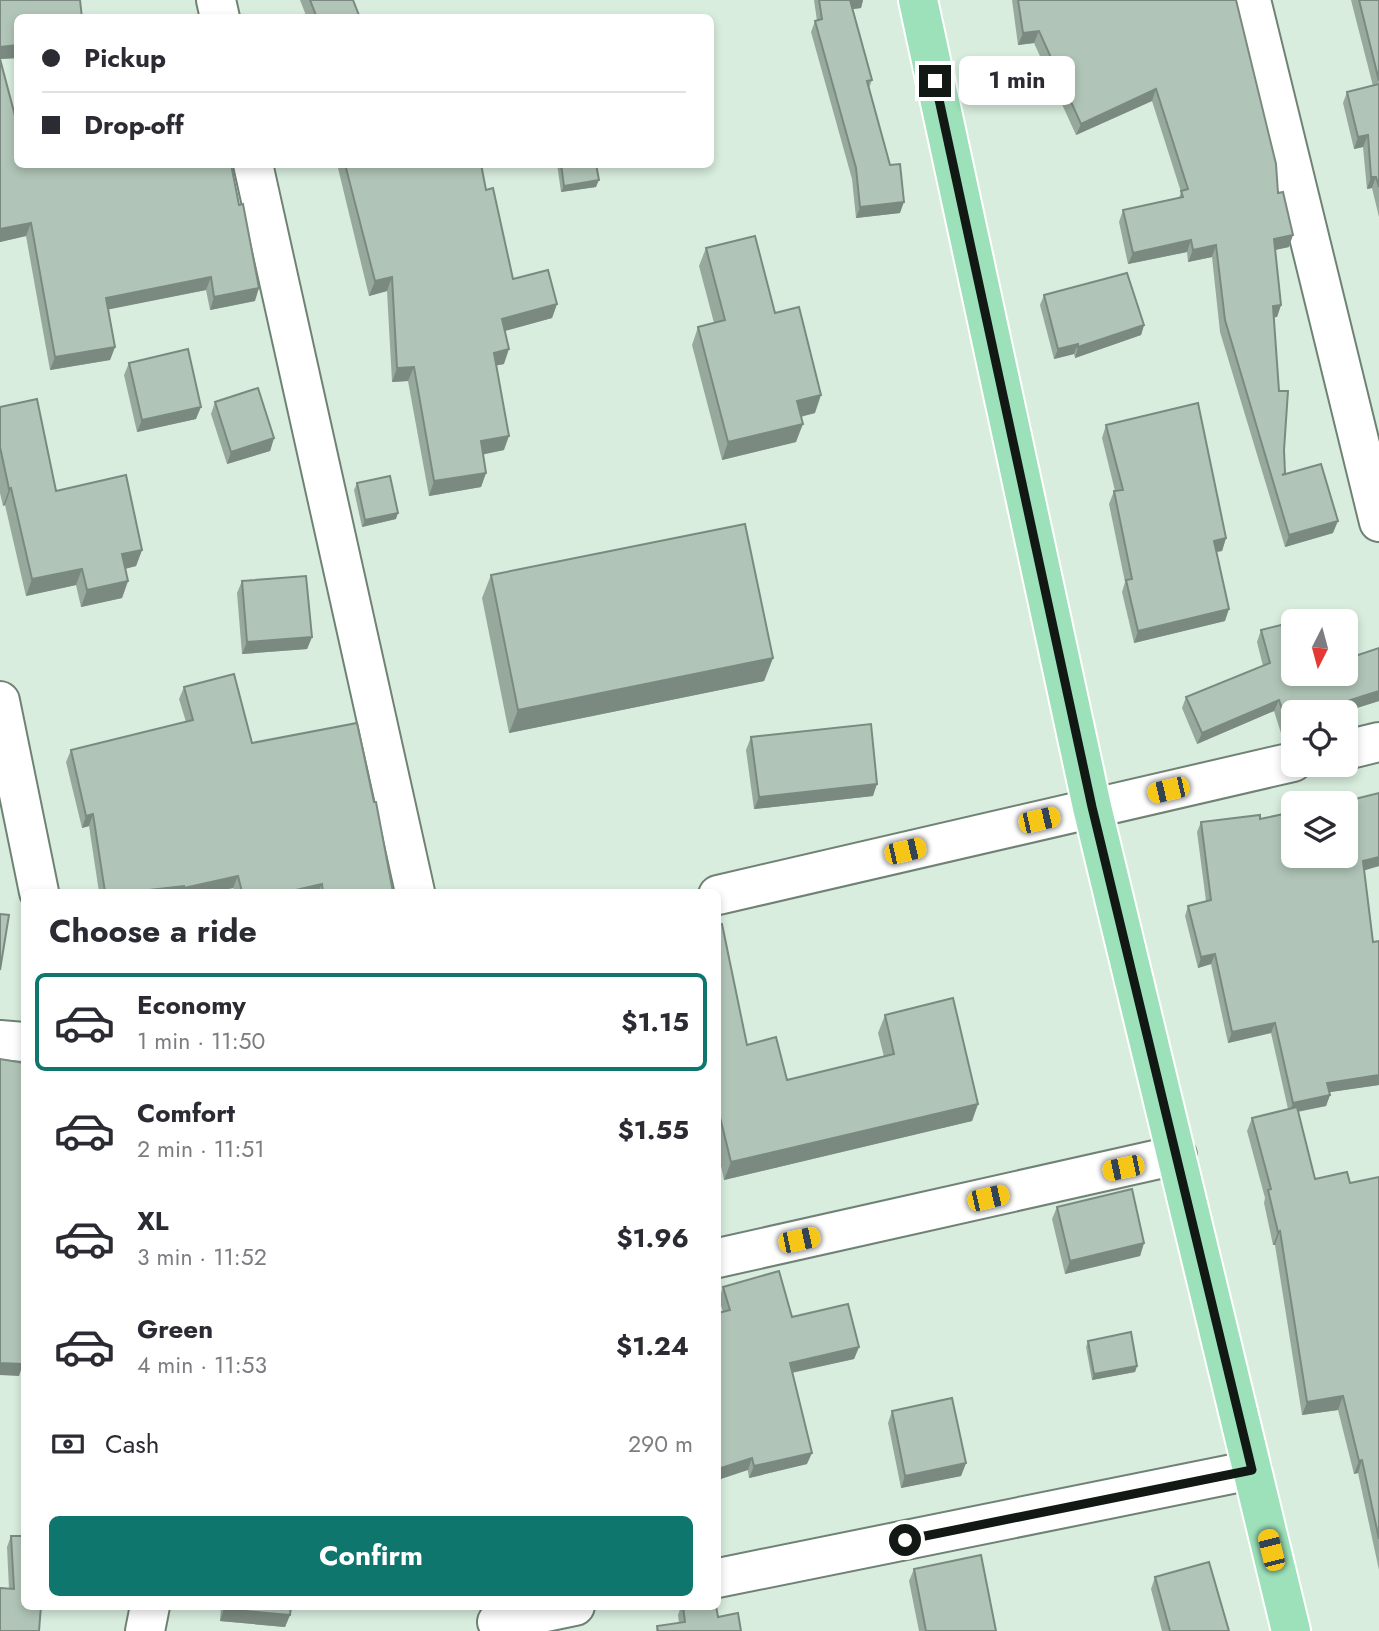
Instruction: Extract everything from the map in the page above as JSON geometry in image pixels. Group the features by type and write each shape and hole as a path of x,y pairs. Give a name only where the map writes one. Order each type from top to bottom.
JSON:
{"main road":[{"path":"918,0 1092,807 1291,1631"}],"street":[{"path":"1251,0 1379,522"},
{"path":"254,168 414,889"},
{"path":"0,701 38,889"},
{"path":"1358,747 1379,742"},
{"path":"721,894 1281,764"},
{"path":"0,1040 21,1042"},
{"path":"721,1257 1177,1155"},
{"path":"721,1577 1252,1470"},
{"path":"145,1631 148,1610"},
{"path":"496,1620 552,1610"}],"building":[{"path":"0,0 80,0 82,14 14,14 14,45 0,47"},
{"path":"310,0 353,0 358,14 315,14"},
{"path":"819,0 850,0 872,80 867,81 890,165 900,164 904,202 860,207 856,168 815,21 822,19"},
{"path":"1018,0 1236,0 1276,164 1278,193 1283,192 1293,235 1274,239 1281,305 1273,306 1279,391 1288,391 1285,473 1282,475 1321,464 1338,521 1289,535 1225,320 1216,245 1193,250 1191,240 1133,253 1123,210 1183,197 1181,191 1188,189 1156,89 1081,124 1039,31 1023,33"},
{"path":"1359,0 1379,0 1379,81"},
{"path":"0,59 14,112 14,168 232,168 239,205 243,204 259,288 214,297 211,277 106,298 115,347 55,357 31,223 0,229"},
{"path":"1379,84 1379,187 1376,177 1371,177 1368,135 1358,137 1347,92"},
{"path":"346,168 482,168 486,190 493,188 513,279 548,270 557,304 502,319 509,349 494,353 509,436 481,441 486,473 434,481 414,367 397,368 392,277 375,281"},
{"path":"562,168 597,168 599,180 564,186"},
{"path":"755,236 775,313 799,307 821,395 797,401 803,424 728,442 698,327 725,320 706,248"},
{"path":"1127,273 1144,325 1078,347 1078,344 1058,349 1044,295"},
{"path":"188,349 201,407 142,420 129,363"},
{"path":"258,388 274,438 231,452 215,402"},
{"path":"37,399 56,491 126,475 142,550 122,554 128,581 87,590 82,569 32,579 0,447 0,407"},
{"path":"1198,403 1226,538 1214,541 1229,609 1138,631 1126,580 1132,579 1114,491 1123,490 1106,425"},
{"path":"390,476 398,513 365,520 357,483"},
{"path":"745,524 773,658 518,710 491,575"},
{"path":"306,576 312,637 247,642 242,581"},
{"path":"1281,625 1281,686 1358,686 1358,655 1379,648 1379,691 1351,700 1281,700 1281,706 1279,700 1202,733 1186,697 1270,663 1261,630"},
{"path":"234,674 252,743 357,723 392,889 323,889 322,884 300,889 241,889 238,876 184,888 105,889 93,814 86,816 71,750 193,720 184,687"},
{"path":"871,724 877,784 759,797 751,737"},
{"path":"1379,793 1379,857 1363,861 1373,942 1379,941 1379,1075 1327,1083 1330,1095 1293,1103 1275,1023 1232,1032 1215,954 1201,957 1188,906 1211,900 1201,822 1260,815 1260,819 1281,815 1281,868 1358,868 1358,798"},
{"path":"0,914 9,915 0,970"},
{"path":"721,924 747,1045 776,1037 787,1080 894,1054 885,1015 953,998 978,1104 731,1162 721,1121"},
{"path":"0,1059 21,1062 21,1364 0,1363"},
{"path":"1297,1107 1315,1179 1347,1172 1350,1183 1379,1177 1379,1539 1362,1460 1359,1461 1343,1396 1307,1402 1280,1231 1278,1232 1268,1190 1271,1189 1252,1118"},
{"path":"1132,1189 1144,1243 1070,1261 1057,1207"},
{"path":"779,1271 792,1317 848,1304 859,1347 790,1363 812,1453 754,1466 752,1458 721,1468 721,1312 730,1310 723,1287"},
{"path":"1131,1332 1137,1366 1094,1374 1088,1341"},
{"path":"952,1398 966,1463 905,1476 892,1411"},
{"path":"11,1536 21,1536 21,1610 41,1610 39,1631 0,1631 0,1588 14,1589"},
{"path":"981,1555 996,1631 926,1631 914,1569"},
{"path":"1209,1562 1229,1631 1170,1631 1155,1577"},
{"path":"235,1610 291,1610 290,1615"},
{"path":"684,1610 717,1610 718,1617 738,1613 741,1631 658,1631 657,1626 685,1622"}],"route":[{"path":"905,1540 1252,1470 1092,807 935,81"}]}
